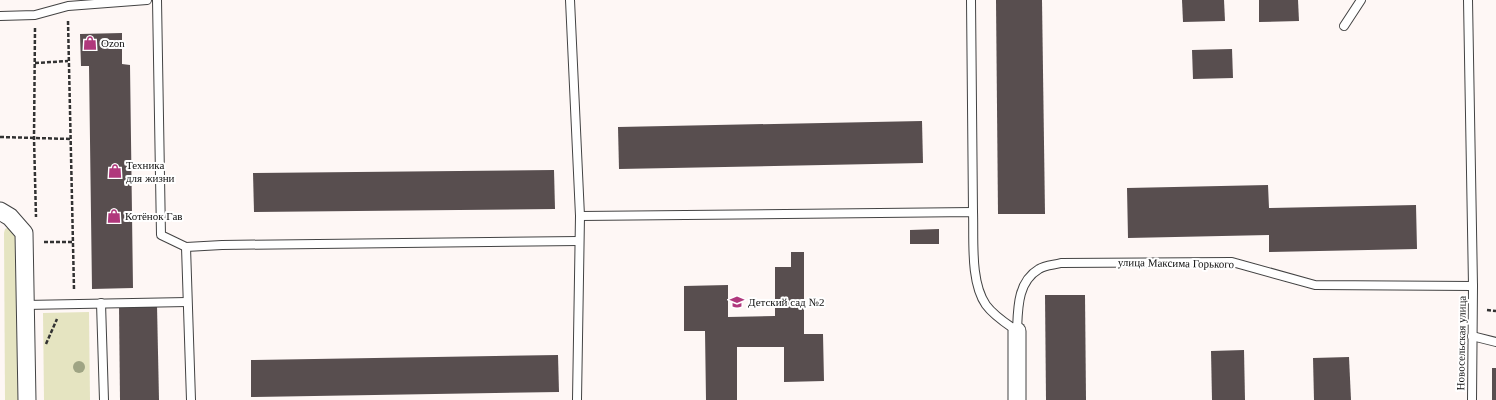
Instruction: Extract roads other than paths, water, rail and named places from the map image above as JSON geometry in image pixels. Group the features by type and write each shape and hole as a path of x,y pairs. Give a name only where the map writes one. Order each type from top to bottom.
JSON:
{"street":[{"path":"0,210 10,217 24,233 27,400"},
{"name":"улица Максима Горького","path":"1017,331 1017,400"}],"lane":[{"path":"0,16 35,15 68,6 147,0"},
{"path":"157,0 161,235 186,247 222,245 579,241"},
{"path":"570,0 580,216 578,400"},
{"path":"971,0 975,282 986,305 1017,331"},
{"path":"1344,26 1360,0"},
{"name":"Новосельская улица","path":"1468,0 1473,286 1472,400"},
{"path":"580,216 973,212"},
{"path":"186,247 191,400"},
{"name":"улица Максима Горького","path":"1017,331 1019,299 1027,279 1040,268 1061,263 1232,262 1315,285 1473,286"},
{"path":"25,305 187,302"},
{"path":"102,304 104,400"},
{"path":"1472,336 1496,342"}],"place":[{"name":"Ozon","path":"90,43"},
{"name":"Техника для жизни","path":"115,171"},
{"name":"Котёнок Гав","path":"114,216"},
{"name":"Детский сад №2","path":"737,302"}]}
